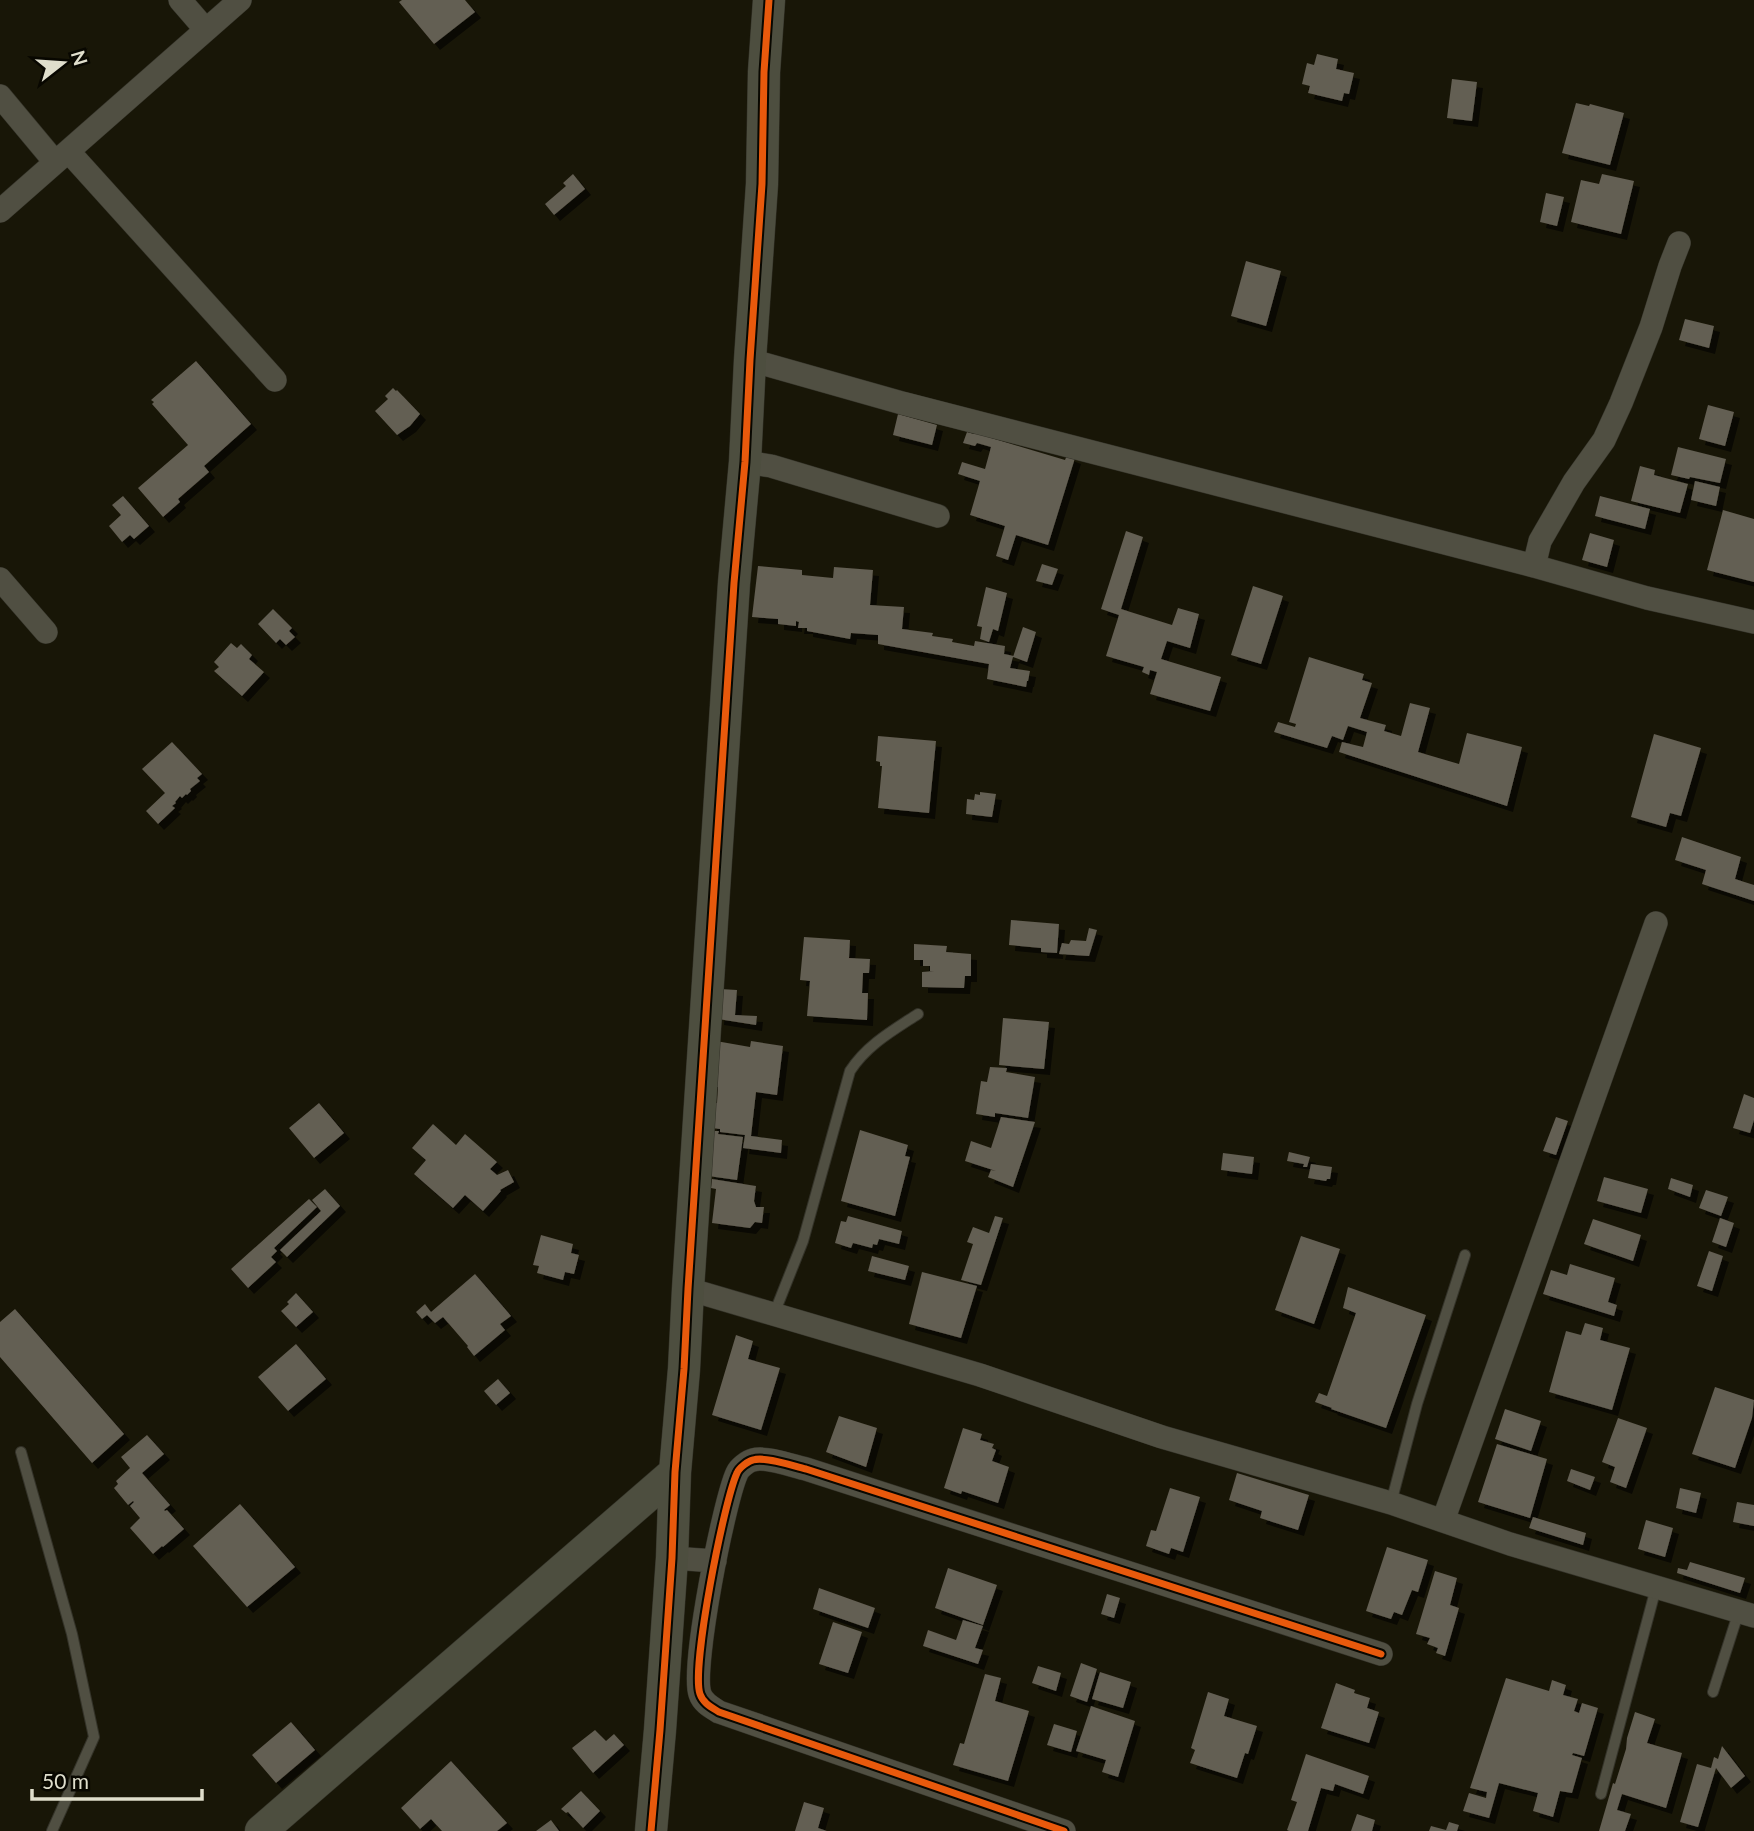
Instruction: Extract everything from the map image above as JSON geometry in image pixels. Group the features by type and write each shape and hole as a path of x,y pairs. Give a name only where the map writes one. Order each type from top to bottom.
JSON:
{"street":[{"path":"180,0 206,30"},
{"path":"0,211 240,0"},
{"path":"651,1831 672,1558 675,1472 684,1369 731,623 745,462 762,184 764,72 769,0"},
{"path":"0,96 62,157 275,380"},
{"path":"1534,566 1540,541 1574,482 1604,440 1621,403 1651,327 1679,243"},
{"path":"750,360 902,403 1534,566 1647,598 1754,622"},
{"path":"745,462 771,466 938,516"},
{"path":"0,579 46,632"},
{"path":"1443,1521 1656,923"},
{"path":"688,1289 980,1375 1162,1437 1391,1503 1510,1544 1746,1614"},
{"path":"1064,1831 719,1712 704,1702 698,1686 698,1664 727,1502 738,1469 753,1460 765,1460 806,1469 1381,1654"},
{"path":"261,1831 675,1472"},
{"path":"672,1558 715,1561"}],"lane":[{"path":"774,1314 803,1241 850,1071 874,1043 918,1014"},
{"path":"1391,1503 1417,1404 1465,1255"},
{"path":"21,1452 72,1634 94,1737 52,1831"},
{"path":"1601,1794 1656,1588"},
{"path":"1713,1692 1746,1614"}],"building":[{"path":"465,0 475,12 434,44 399,2"},
{"path":"1317,54 1338,59 1336,69 1354,73 1349,94 1344,93 1342,101 1308,93 1310,86 1302,84 1307,63 1314,65"},
{"path":"1452,79 1477,82 1472,121 1447,118"},
{"path":"1576,103 1624,113 1610,165 1562,153"},
{"path":"573,174 585,189 554,215 545,204 566,186 563,183"},
{"path":"1602,174 1634,181 1621,234 1571,222 1581,180 1599,184"},
{"path":"1546,193 1564,197 1557,226 1540,222"},
{"path":"1246,261 1281,271 1266,326 1231,316"},
{"path":"1685,319 1714,326 1709,348 1679,340"},
{"path":"196,361 251,424 204,466 209,472 178,499 180,502 163,517 138,488 188,445 151,400"},
{"path":"393,388 420,414 410,426 397,435 375,411 388,399 385,396"},
{"path":"1708,405 1734,412 1725,446 1699,439"},
{"path":"898,414 937,425 932,445 893,435"},
{"path":"967,432 1065,460 1067,455 1075,458 1048,545 1016,535 1008,560 996,556 1005,526 970,515 980,481 958,474 962,462 985,469 991,447 963,443"},
{"path":"1678,447 1726,459 1720,483 1671,475"},
{"path":"1640,466 1655,470 1654,475 1688,484 1680,513 1631,501"},
{"path":"1695,481 1720,487 1716,506 1691,500"},
{"path":"123,496 149,526 134,539 130,535 122,542 109,526 121,515 112,505"},
{"path":"1600,496 1650,509 1645,529 1595,516"},
{"path":"1723,510 1754,519 1754,582 1707,570"},
{"path":"1126,531 1143,537 1121,609 1172,625 1178,608 1199,614 1190,648 1167,641 1161,659 1221,677 1210,711 1150,694 1157,672 1150,670 1149,675 1142,672 1144,667 1106,656 1119,615 1101,609"},
{"path":"1590,533 1614,540 1607,567 1582,560"},
{"path":"1042,564 1058,569 1052,585 1036,581"},
{"path":"758,566 802,570 802,575 833,578 834,567 873,570 870,605 904,607 902,629 933,633 932,636 953,639 952,642 974,646 975,641 1005,646 1004,654 1013,656 1023,627 1036,632 1027,662 1013,657 1010,668 1030,671 1026,687 987,679 989,664 878,644 878,635 851,633 850,639 798,628 799,622 796,621 796,626 778,624 778,619 752,617"},
{"path":"1253,586 1283,596 1261,664 1231,655"},
{"path":"986,587 1007,593 998,631 993,629 989,642 980,639 982,627 977,626"},
{"path":"273,609 292,628 289,631 295,637 286,645 280,639 276,643 258,624"},
{"path":"231,643 237,648 241,644 252,655 249,659 264,672 242,696 214,671 219,667 214,662"},
{"path":"1309,657 1364,674 1362,680 1372,683 1360,718 1386,725 1384,731 1401,736 1410,703 1430,708 1418,752 1459,764 1467,733 1522,747 1507,806 1339,752 1342,742 1363,747 1367,732 1348,726 1343,740 1332,736 1327,748 1274,732 1278,722 1295,727 1296,724 1289,722"},
{"path":"1654,734 1701,748 1681,816 1670,813 1666,827 1631,817"},
{"path":"878,736 936,741 929,813 878,808 882,766 876,761"},
{"path":"172,742 202,774 197,778 200,781 187,795 182,798 180,796 172,806 175,808 158,824 146,811 165,793 142,769"},
{"path":"980,792 996,794 992,817 966,814 967,799 974,800 975,794 980,795"},
{"path":"1682,837 1741,857 1735,879 1754,885 1754,901 1702,884 1706,870 1675,860"},
{"path":"1011,920 1059,924 1057,953 1041,952 1041,948 1009,945"},
{"path":"1089,928 1097,930 1089,956 1059,954 1062,943 1069,944 1071,940 1086,941"},
{"path":"804,937 850,940 849,958 870,959 869,973 863,973 862,993 868,993 867,1020 807,1016 810,981 800,980"},
{"path":"914,944 947,946 946,952 971,954 971,976 965,976 964,988 922,987 922,972 934,971 930,971 930,966 923,966 923,960 914,960"},
{"path":"720,989 737,990 735,1015 757,1016 756,1025 718,1019"},
{"path":"1003,1018 1049,1022 1044,1069 999,1065"},
{"path":"716,1041 750,1047 751,1041 783,1046 777,1095 756,1092 751,1136 782,1140 781,1153 743,1148 745,1135 720,1132 720,1129 711,1128 712,1103 717,1103 718,1087"},
{"path":"990,1067 1007,1068 1006,1072 1035,1077 1028,1118 995,1113 995,1117 976,1114 981,1081 987,1082"},
{"path":"1744,1094 1754,1098 1754,1120 1750,1133 1733,1128"},
{"path":"319,1103 344,1133 314,1158 289,1128"},
{"path":"1001,1117 1035,1122 1013,1187 988,1177 991,1170 996,1171 965,1161 971,1141 991,1148"},
{"path":"1556,1117 1568,1121 1556,1155 1543,1151"},
{"path":"433,1124 456,1145 465,1134 497,1162 490,1169 497,1175 508,1170 514,1182 500,1190 483,1211 465,1195 453,1208 414,1174 426,1160 412,1148"},
{"path":"860,1130 908,1145 905,1156 910,1157 895,1216 841,1201"},
{"path":"711,1131 743,1137 737,1180 708,1176"},
{"path":"1289,1152 1310,1157 1307,1167 1287,1161"},
{"path":"1223,1153 1254,1157 1252,1174 1221,1170"},
{"path":"1311,1164 1332,1167 1330,1179 1326,1181 1308,1178"},
{"path":"1604,1177 1648,1189 1641,1213 1597,1201"},
{"path":"1671,1178 1693,1185 1690,1197 1668,1189"},
{"path":"712,1179 756,1186 756,1207 764,1207 762,1223 755,1222 750,1228 712,1223 716,1189 711,1188"},
{"path":"325,1189 340,1206 287,1257 280,1250 321,1211 312,1200"},
{"path":"1706,1190 1728,1197 1721,1216 1699,1208"},
{"path":"309,1199 317,1207 274,1248 277,1251 271,1257 276,1262 248,1288 231,1269"},
{"path":"848,1216 902,1231 899,1244 879,1239 877,1245 873,1244 872,1248 853,1243 851,1248 835,1243 841,1221 846,1222"},
{"path":"995,1216 1003,1218 981,1285 961,1280 973,1244 967,1242 973,1227 989,1233"},
{"path":"1720,1218 1734,1223 1726,1247 1712,1242"},
{"path":"1593,1219 1641,1235 1633,1261 1584,1244"},
{"path":"541,1235 573,1244 571,1253 579,1255 574,1274 565,1272 563,1280 537,1273 539,1266 533,1265"},
{"path":"1301,1236 1340,1249 1314,1324 1275,1310"},
{"path":"1709,1251 1723,1256 1712,1291 1697,1286"},
{"path":"872,1256 909,1266 905,1280 868,1271"},
{"path":"1570,1264 1615,1278 1608,1302 1617,1305 1614,1316 1543,1294 1551,1270 1567,1275"},
{"path":"922,1272 977,1286 961,1338 909,1324"},
{"path":"475,1274 511,1316 500,1324 505,1330 474,1356 443,1317 435,1323 427,1315 422,1319 416,1312 425,1304 431,1312"},
{"path":"1348,1287 1426,1315 1386,1428 1315,1402 1319,1393 1327,1396 1356,1313 1343,1308"},
{"path":"296,1293 313,1312 296,1327 281,1311"},
{"path":"15,1309 124,1434 92,1463 0,1357 0,1322"},
{"path":"1585,1323 1603,1328 1600,1340 1630,1348 1612,1410 1549,1392 1566,1331 1581,1335"},
{"path":"736,1335 753,1341 748,1359 780,1368 761,1430 712,1415"},
{"path":"296,1344 326,1379 288,1411 258,1377"},
{"path":"498,1379 510,1393 496,1405 484,1391"},
{"path":"1715,1387 1754,1400 1752,1418 1735,1468 1692,1454"},
{"path":"1505,1409 1541,1421 1531,1451 1495,1439"},
{"path":"839,1416 877,1428 866,1467 826,1452"},
{"path":"1618,1418 1647,1428 1626,1488 1610,1482 1615,1467 1602,1462"},
{"path":"963,1428 982,1434 980,1440 994,1444 992,1448 996,1450 992,1461 1009,1467 998,1503 944,1488"},
{"path":"147,1435 164,1454 142,1473 170,1505 164,1510 184,1529 153,1554 130,1528 140,1518 130,1506 134,1502 128,1505 114,1488 118,1484 116,1481 130,1468 121,1457"},
{"path":"1497,1444 1547,1459 1530,1518 1478,1502"},
{"path":"1571,1469 1595,1477 1590,1490 1567,1481"},
{"path":"1237,1473 1309,1495 1298,1530 1260,1518 1262,1511 1229,1500"},
{"path":"1170,1488 1200,1497 1183,1552 1171,1548 1169,1554 1146,1546 1151,1530 1156,1531"},
{"path":"1680,1488 1701,1493 1696,1513 1676,1508"},
{"path":"1737,1502 1754,1505 1754,1526 1733,1522"},
{"path":"240,1504 295,1567 247,1607 193,1546"},
{"path":"1533,1517 1586,1533 1583,1545 1529,1528"},
{"path":"1646,1520 1673,1528 1665,1557 1638,1549"},
{"path":"1387,1547 1428,1560 1418,1592 1412,1590 1402,1615 1394,1612 1391,1619 1366,1611"},
{"path":"1690,1562 1745,1578 1740,1593 1677,1573 1678,1568 1687,1570"},
{"path":"948,1568 997,1585 983,1625 935,1608"},
{"path":"1435,1571 1457,1578 1450,1605 1459,1608 1445,1656 1436,1653 1438,1648 1427,1644 1430,1638 1416,1634"},
{"path":"819,1588 875,1608 868,1628 813,1609"},
{"path":"1107,1594 1120,1598 1114,1618 1101,1614"},
{"path":"963,1620 983,1626 975,1648 983,1650 978,1664 923,1646 928,1630 956,1640"},
{"path":"833,1622 862,1632 848,1673 819,1664"},
{"path":"1081,1663 1097,1669 1087,1702 1070,1696"},
{"path":"1038,1666 1061,1673 1056,1691 1032,1683"},
{"path":"1100,1672 1131,1682 1123,1708 1092,1699"},
{"path":"985,1674 1001,1678 995,1701 1029,1711 1008,1781 953,1765 960,1743 964,1744"},
{"path":"1506,1678 1549,1691 1552,1680 1566,1685 1563,1695 1578,1699 1574,1711 1579,1713 1582,1703 1598,1708 1584,1756 1572,1755 1582,1758 1572,1793 1560,1791 1553,1817 1533,1811 1538,1793 1499,1783 1489,1818 1463,1811 1469,1793 1486,1798 1487,1792 1470,1788"},
{"path":"1336,1683 1370,1698 1367,1708 1379,1712 1369,1743 1321,1728"},
{"path":"1208,1692 1229,1699 1224,1716 1257,1726 1237,1778 1190,1763 1195,1750 1191,1748"},
{"path":"1091,1706 1135,1721 1118,1777 1102,1772 1106,1760 1076,1751"},
{"path":"1635,1712 1655,1719 1647,1743 1682,1753 1666,1808 1622,1794 1617,1810 1631,1814 1625,1831 1599,1831 1626,1749"},
{"path":"291,1722 315,1750 276,1783 252,1755"},
{"path":"1054,1724 1077,1731 1071,1752 1047,1745"},
{"path":"595,1730 606,1741 614,1734 624,1745 593,1773 572,1748"},
{"path":"1722,1746 1745,1776 1731,1788 1716,1768 1698,1827 1680,1822 1697,1764 1711,1768 1714,1757 1718,1759"},
{"path":"1306,1754 1369,1776 1363,1794 1335,1784 1333,1791 1321,1788 1308,1831 1289,1831 1287,1830 1297,1802 1291,1800"},
{"path":"451,1761 507,1823 497,1831 442,1831 431,1819 420,1829 401,1808"},
{"path":"581,1791 600,1811 583,1828 568,1812 561,1809"},
{"path":"804,1802 824,1808 818,1828 827,1831 795,1831"},
{"path":"1357,1814 1375,1820 1372,1831 1351,1831"},
{"path":"551,1820 559,1831 536,1831"},
{"path":"1449,1822 1459,1825 1457,1831 1429,1831 1431,1826 1446,1830"}],"cycle path":[{"path":"651,1831 672,1558 675,1472 684,1369 734,583 745,462 762,184 764,72 769,0"},
{"path":"1064,1831 719,1712 705,1702 700,1694 698,1678 704,1620 724,1516 731,1489 742,1467 751,1461 765,1459 806,1469 1381,1654"}]}
